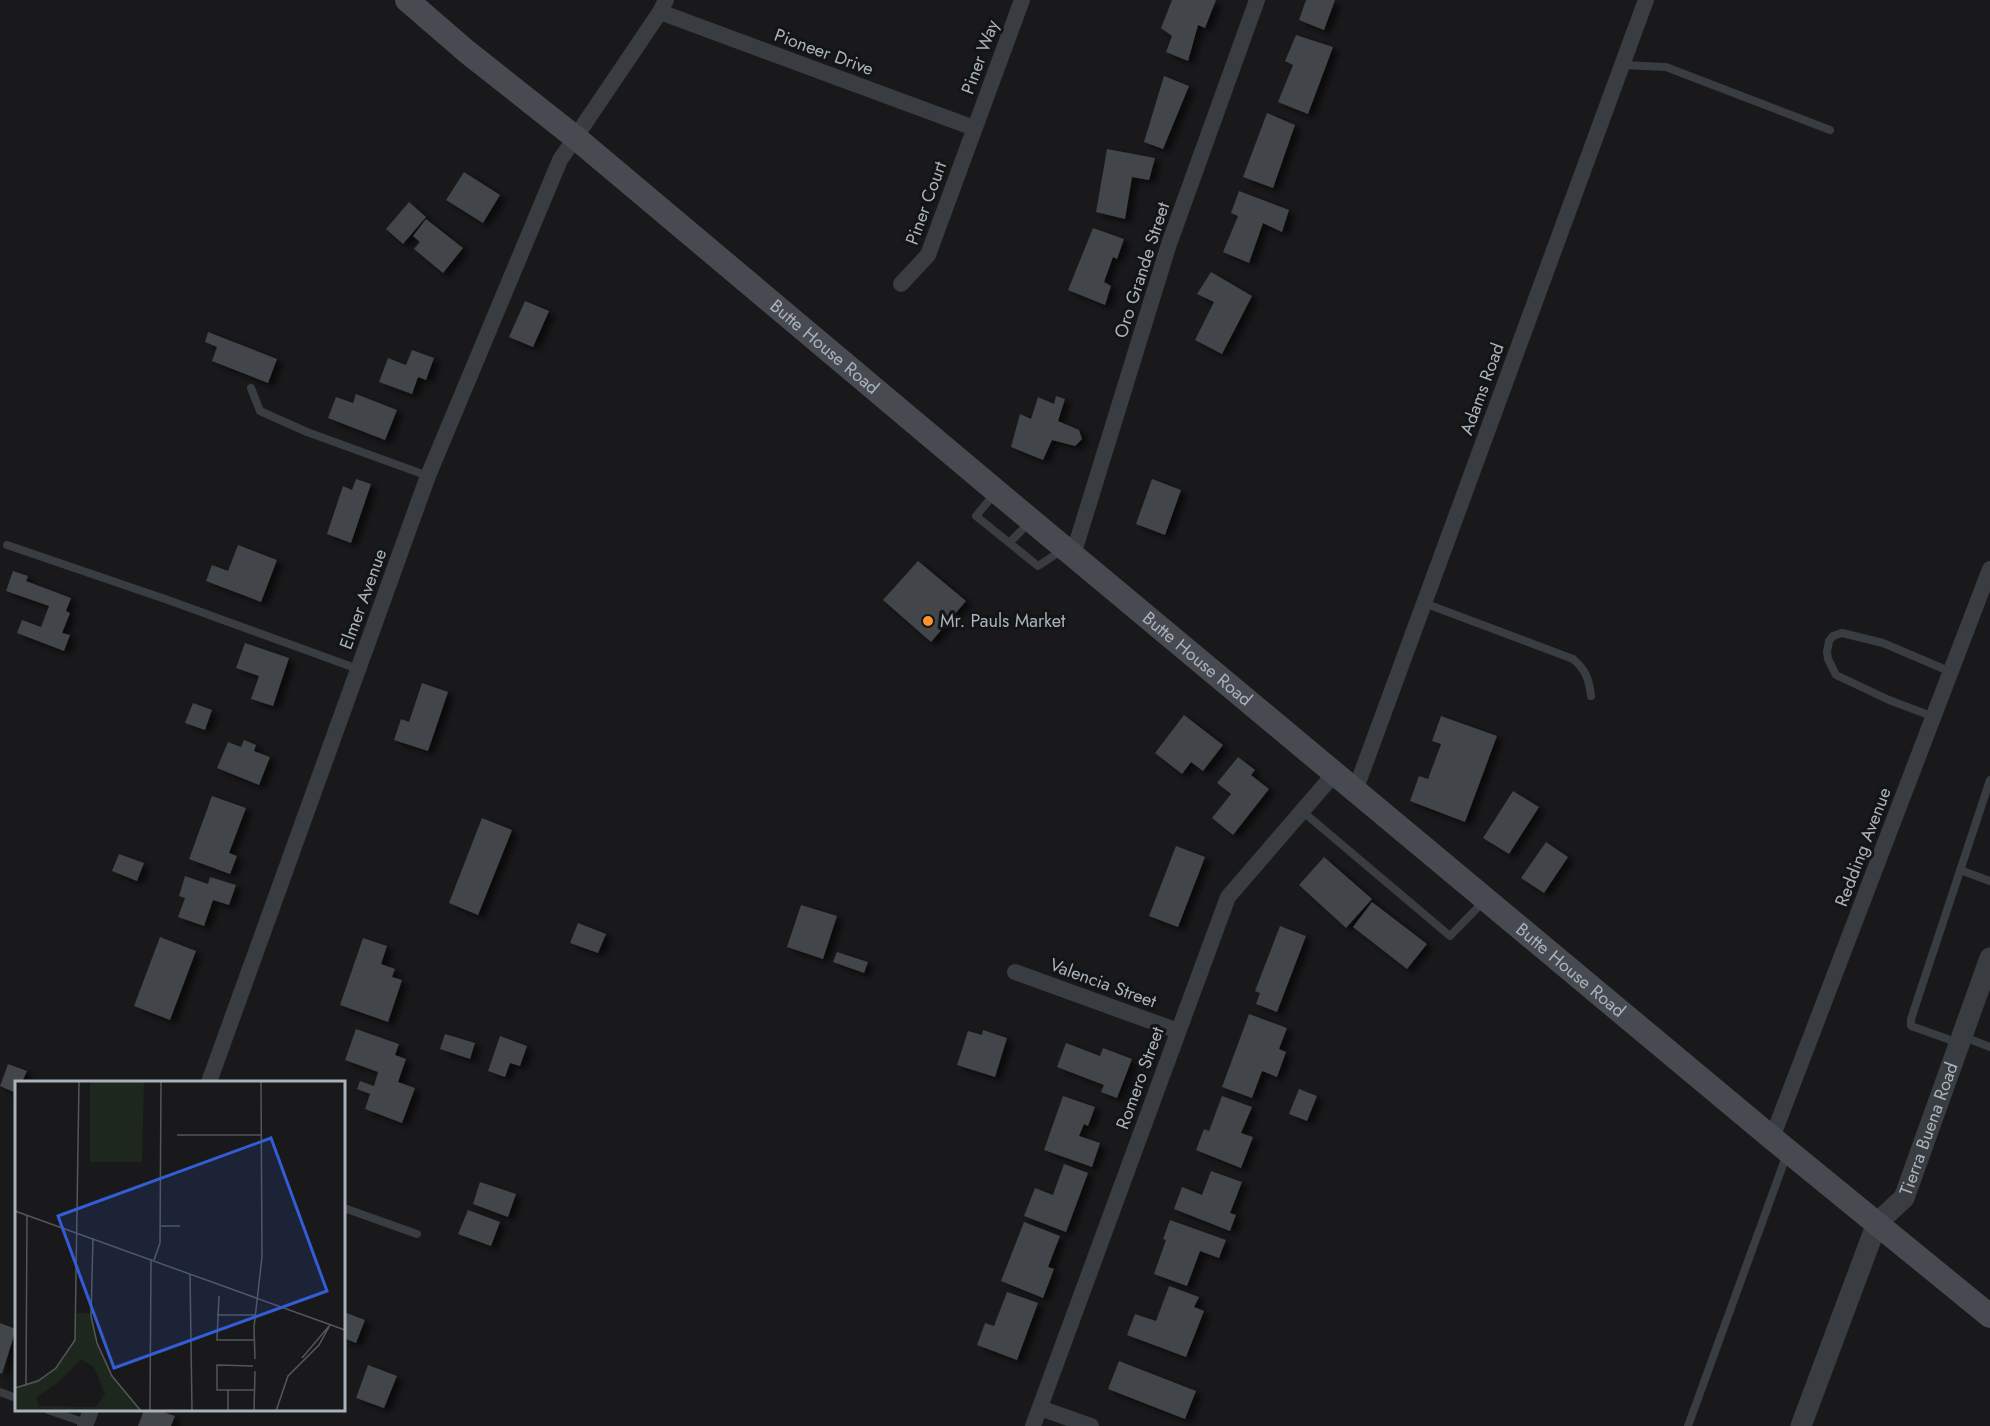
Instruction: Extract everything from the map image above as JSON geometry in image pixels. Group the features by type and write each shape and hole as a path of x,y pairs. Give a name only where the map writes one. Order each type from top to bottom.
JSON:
{"main road":[{"name":"Butte House Road","path":"407,0 466,51 576,138 1355,791 1990,1316"}],"street":[{"name":"Piner Way","path":"974,128 1022,0"},
{"name":"Oro Grande Street","path":"1069,552 1169,244 1257,0"},
{"name":"Adams Road","path":"1355,791 1646,0"},
{"name":"Elmer Avenue","path":"210,1081 428,476 560,160 663,6"},
{"name":"Pioneer Drive","path":"663,6 974,128"},
{"name":"Piner Court","path":"902,284 928,255 974,128"},
{"name":"Redding Avenue","path":"1780,1144 1934,717 1990,570"},
{"name":"Romero Street","path":"1033,1426 1228,897 1335,773"},
{"name":"Tierra Buena Road","path":"1801,1426 1877,1223 1904,1198 1990,958"},
{"name":"Valencia Street","path":"1015,972 1178,1031"},
{"path":"1040,1408 1091,1426"}],"lane":[{"path":"1622,65 1666,68 1830,130"},
{"path":"251,388 260,411 307,432 428,476"},
{"path":"996,491 976,516 1038,566 1069,552"},
{"path":"1009,543 1032,520"},
{"path":"7,545 358,669"},
{"path":"1424,603 1573,659 1583,668 1589,681 1591,696"},
{"path":"1934,717 1889,700 1836,675 1828,659 1829,641 1833,636 1842,633 1882,643 1951,672"},
{"path":"1990,780 1911,1019 1911,1026 1990,1047"},
{"path":"1302,811 1450,936 1485,899"},
{"path":"1960,870 1990,880"},
{"path":"1688,1426 1780,1144"},
{"path":"345,1208 417,1234"},
{"path":"0,1392 15,1398"},
{"path":"52,1411 88,1420"}],"building":[{"path":"1172,0 1216,0 1205,28 1198,25 1188,61 1166,52 1172,36 1161,28"},
{"path":"1306,0 1335,0 1324,30 1299,20"},
{"path":"1296,35 1333,47 1308,114 1278,102 1293,65 1285,61"},
{"path":"1164,76 1189,86 1163,149 1144,142"},
{"path":"1267,113 1295,125 1273,188 1243,177"},
{"path":"1107,149 1155,158 1149,180 1132,177 1125,219 1096,212"},
{"path":"464,172 500,195 483,223 446,200"},
{"path":"1239,191 1289,210 1282,232 1263,223 1249,263 1223,252 1238,216 1231,213"},
{"path":"409,202 426,217 403,244 386,229"},
{"path":"426,219 463,248 443,273 414,249 420,242 413,236"},
{"path":"1093,228 1124,239 1117,259 1113,257 1104,282 1111,286 1105,305 1068,290"},
{"path":"1211,272 1252,296 1222,354 1195,340 1214,302 1197,294"},
{"path":"525,301 549,311 533,347 509,337"},
{"path":"208,332 277,359 268,383 212,361 217,347 205,342"},
{"path":"412,350 434,358 426,380 418,377 412,394 379,382 388,358 406,365"},
{"path":"356,394 397,410 385,440 328,418 336,397 353,403"},
{"path":"1056,396 1065,399 1058,421 1079,430 1082,439 1075,446 1052,440 1043,460 1011,447 1020,414 1031,419 1038,397 1054,404"},
{"path":"356,479 371,484 351,543 327,534 343,486 352,490"},
{"path":"1152,479 1181,490 1165,535 1136,524"},
{"path":"238,545 277,560 261,602 206,581 212,565 228,571"},
{"name":"Mr. Pauls Market","path":"918,561 966,601 931,642 883,600"},
{"path":"13,571 28,576 26,581 71,598 66,611 70,613 62,633 70,635 64,651 17,633 22,620 41,627 49,606 6,591"},
{"path":"245,643 289,658 273,706 251,699 259,676 236,668"},
{"path":"422,683 448,692 428,751 394,740 401,719 409,722"},
{"path":"193,703 212,710 205,730 185,723"},
{"path":"1184,715 1223,745 1203,771 1191,762 1182,774 1155,753"},
{"path":"1441,716 1497,736 1465,822 1410,801 1419,776 1428,779 1441,744 1432,741"},
{"path":"244,740 256,745 254,751 270,757 259,785 217,768 228,742 241,747"},
{"path":"1238,757 1255,770 1251,775 1269,789 1233,835 1212,818 1231,794 1217,783"},
{"path":"1513,791 1539,807 1509,854 1483,838"},
{"path":"212,796 246,808 229,853 237,856 230,874 189,859"},
{"path":"482,818 512,830 478,915 449,903"},
{"path":"1546,842 1568,857 1544,893 1521,878"},
{"path":"1176,846 1205,857 1178,927 1149,916"},
{"path":"119,854 144,863 137,881 112,871"},
{"path":"1324,857 1372,899 1346,928 1299,885"},
{"path":"185,876 208,884 210,877 236,885 229,905 213,900 204,926 178,917 185,898 179,896"},
{"path":"1372,902 1427,944 1407,969 1353,927"},
{"path":"801,905 837,916 823,959 787,947"},
{"path":"578,923 606,934 598,953 570,943"},
{"path":"1280,926 1306,936 1277,1012 1256,1004 1260,993 1255,991"},
{"path":"160,937 196,951 170,1020 134,1006"},
{"path":"363,938 387,946 381,964 395,969 392,977 402,980 388,1022 340,1005"},
{"path":"837,952 868,962 864,973 833,962"},
{"path":"1249,1014 1287,1028 1279,1049 1286,1052 1277,1077 1262,1071 1252,1098 1222,1087"},
{"path":"356,1029 399,1044 395,1055 406,1059 398,1082 415,1088 402,1123 365,1109 370,1094 357,1089 360,1081 374,1086 378,1072 345,1060"},
{"path":"983,1030 1007,1038 995,1077 957,1065 968,1031 982,1035"},
{"path":"445,1034 475,1043 470,1059 440,1049"},
{"path":"500,1036 527,1046 520,1066 510,1063 505,1077 488,1071"},
{"path":"1066,1043 1100,1056 1103,1048 1132,1059 1117,1098 1101,1092 1104,1085 1057,1067"},
{"path":"8,1064 27,1071 22,1081 15,1081 15,1093 0,1086"},
{"path":"1299,1089 1317,1096 1307,1121 1289,1114"},
{"path":"1063,1096 1095,1107 1088,1126 1084,1124 1079,1136 1100,1143 1092,1167 1044,1150"},
{"path":"1222,1096 1252,1107 1241,1133 1253,1137 1241,1168 1196,1150 1204,1129 1209,1131"},
{"path":"1064,1164 1088,1173 1066,1232 1024,1216 1035,1188 1053,1195"},
{"path":"1211,1171 1242,1182 1230,1213 1236,1215 1230,1231 1174,1209 1182,1187 1202,1195"},
{"path":"480,1182 516,1194 508,1217 473,1204"},
{"path":"468,1210 500,1222 491,1246 458,1234"},
{"path":"1170,1220 1226,1240 1219,1258 1200,1251 1187,1286 1154,1274 1166,1240 1163,1239"},
{"path":"1024,1222 1060,1236 1048,1267 1054,1269 1043,1298 1001,1281"},
{"path":"1169,1286 1199,1297 1194,1307 1204,1311 1186,1357 1127,1335 1135,1314 1156,1321"},
{"path":"1007,1292 1038,1303 1017,1360 977,1345 985,1323 994,1326"},
{"path":"345,1312 365,1320 356,1343 346,1339 345,1342"},
{"path":"0,1323 15,1329 15,1332 2,1374 0,1373"},
{"path":"1119,1361 1196,1391 1185,1419 1108,1389"},
{"path":"368,1365 397,1376 384,1408 356,1398"},
{"path":"144,1411 161,1411 175,1416 171,1426 138,1426"}],"place":[{"name":"Mr. Pauls Market","path":"928,621"}]}
